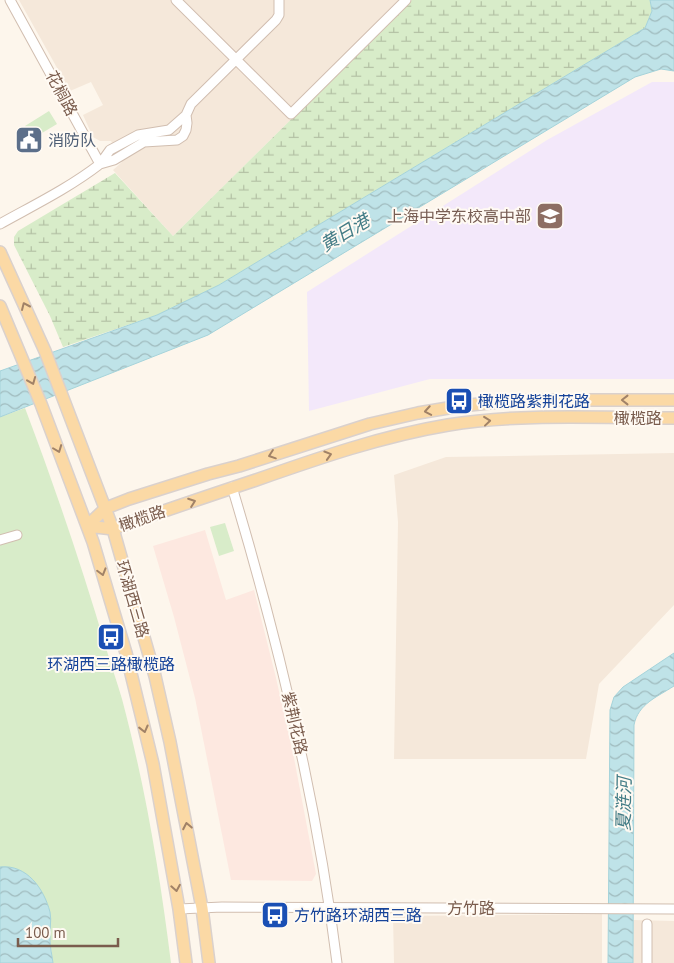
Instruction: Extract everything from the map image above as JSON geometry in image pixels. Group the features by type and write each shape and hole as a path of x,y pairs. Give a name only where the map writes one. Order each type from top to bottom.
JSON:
{"main road":[{"name":"环湖西三路","path":"0,252 45,351 113,529 155,676 188,826 209,963"},
{"name":"环湖西三路","path":"0,306 41,404 93,542 126,654 153,764 179,908 186,963"},
{"name":"橄榄路","path":"87,526 106,508 200,476 239,466 370,424 418,413 460,406 523,401 674,400"},
{"name":"橄榄路","path":"87,526 113,529 324,456 373,442 450,425 493,420 540,418 674,418"}],"street":[{"name":"花榈路","path":"10,0 100,164"},
{"path":"176,0 291,114 406,0"},
{"path":"0,224 51,196 100,164 110,150 138,136 169,130 186,115 191,104 276,20 279,15 280,0"},
{"name":"紫荆花路","path":"232,487 261,583 289,694 312,800 330,907 337,963"},
{"path":"0,540 17,535"},
{"name":"方竹路","path":"179,908 222,906 674,909"},
{"path":"647,924 647,963"}],"shaded area":[{"path":"19,0 412,0 173,236 113,170 122,162 111,141 100,141 93,137 83,115 103,105 91,82 70,91"},
{"name":"上海中学东校高中部","path":"652,82 674,82 674,379 430,379 309,411 307,292 547,140"},
{"path":"674,453 674,605 599,684 586,759 394,759 398,522 394,475 446,457"},
{"path":"205,530 226,600 254,590 294,758 316,874 312,881 231,880 195,698 153,546"},
{"path":"602,914 602,963 394,963 393,916"},
{"path":"633,920 674,921 674,963 633,963"}],"green space":[{"path":"412,0 650,0 652,11 645,28 219,285 157,315 63,347 50,316 14,245 14,237 18,231 115,173 173,236"},
{"path":"49,111 57,124 32,139 25,126"},
{"path":"25,408 68,527 122,699 138,764 151,830 171,963 53,963 50,940 5,867 0,867 0,417"},
{"path":"225,523 234,551 219,556 210,527"}],"water":[{"name":"黄日港","path":"650,0 674,0 674,71 661,69 635,77 208,335 0,417 0,371 157,315 219,285 645,28 652,11"},
{"name":"夏涟河","path":"674,653 674,686 644,706 634,725 633,963 608,963 610,710 614,697 623,687"},
{"path":"0,867 10,867 26,874 39,887 51,915 50,943 53,963 0,963"}],"place":[{"name":"消防队","path":"29,140"},
{"name":"上海中学东校高中部","path":"550,216"},
{"name":"橄榄路紫荆花路","path":"459,401"},
{"name":"环湖西三路橄榄路","path":"111,637"},
{"name":"方竹路环湖西三路","path":"275,915"}]}
